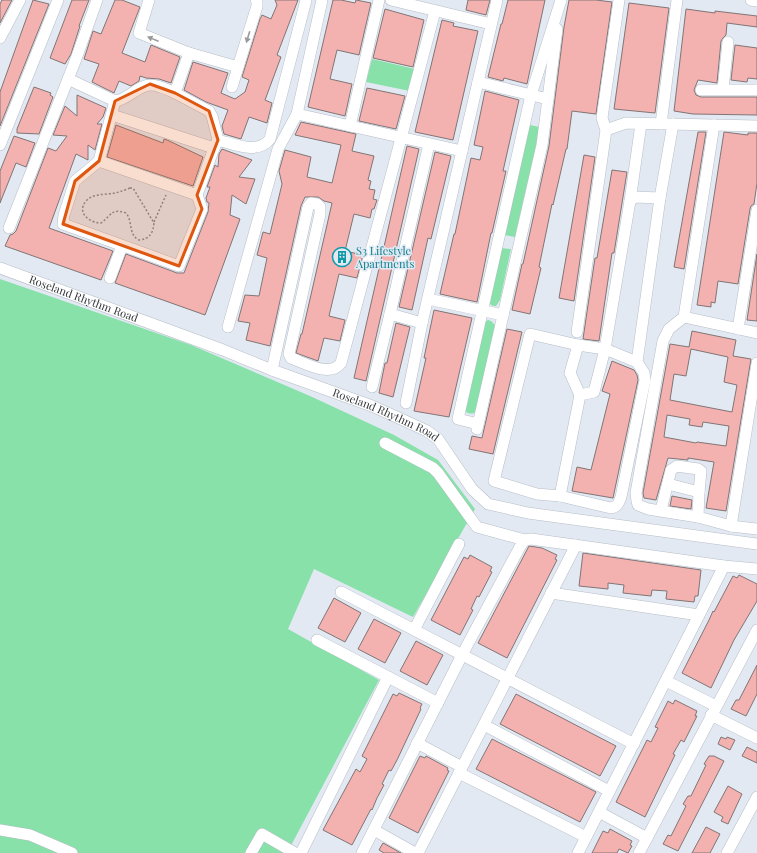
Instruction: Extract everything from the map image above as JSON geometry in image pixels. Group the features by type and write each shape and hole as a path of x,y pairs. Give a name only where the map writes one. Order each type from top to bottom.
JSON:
{"street":[{"path":"0,38 20,0"},
{"path":"0,145 58,0"},
{"path":"9,228 68,79 97,0"},
{"path":"149,0 139,33 189,53 238,67"},
{"path":"232,87 257,6 258,2 256,0"},
{"path":"112,115 216,144 254,148 268,142 306,0"},
{"path":"228,327 278,149 297,114 322,0"},
{"path":"350,126 379,0"},
{"path":"391,0 491,24"},
{"path":"406,403 422,323 497,0"},
{"path":"561,0 542,145 477,427 458,420 531,95 561,0"},
{"path":"577,332 606,130 602,118 619,0"},
{"path":"661,124 677,0"},
{"path":"751,0 757,1"},
{"path":"272,370 308,207 311,203 317,204 320,207 320,214 289,354 291,358 318,368 333,370 338,368 341,363 435,11"},
{"path":"723,89 728,42"},
{"path":"175,93 189,53"},
{"path":"68,79 115,102 120,101 150,84 175,93 209,111 212,116 216,144 197,195 202,209 179,266 63,224 75,181 99,161 115,102"},
{"path":"478,82 548,99"},
{"path":"701,90 757,90"},
{"path":"297,114 462,151"},
{"path":"606,130 626,123 757,126"},
{"path":"580,395 594,392 604,349 630,201 641,124"},
{"path":"637,362 660,198 673,124"},
{"path":"714,125 684,317 669,329 663,341 636,493 638,505 648,509 698,517 731,526 757,530"},
{"path":"372,387 429,144"},
{"path":"99,161 197,195"},
{"path":"630,201 635,197 660,198"},
{"path":"738,329 757,210"},
{"path":"110,278 122,246"},
{"name":"Roseland Rhythm Road","path":"0,268 372,406 427,431 438,440 472,489 488,504 535,514 757,544"},
{"path":"428,299 503,315"},
{"path":"390,314 422,323"},
{"path":"684,317 757,333"},
{"path":"530,334 578,345 604,349 637,362 644,373 645,380 619,503 615,507 611,508 560,496 537,494 494,482 530,334"},
{"path":"560,496 580,395 570,373 578,345"},
{"path":"731,526 757,363"},
{"path":"385,444 433,468 477,527 525,540"},
{"path":"661,510 671,470 677,466 698,469 701,471 698,517"},
{"path":"668,484 699,492"},
{"path":"535,514 537,494"},
{"path":"362,853 462,655 525,540 531,538 724,566 757,569"},
{"path":"414,630 459,544"},
{"path":"374,830 417,853 576,545"},
{"path":"578,853 724,566"},
{"path":"341,592 634,744"},
{"path":"551,593 699,614"},
{"path":"639,853 757,630"},
{"path":"317,640 438,703"},
{"path":"301,853 388,677"},
{"path":"666,681 757,738"},
{"path":"484,725 609,791"},
{"path":"417,743 461,770 586,838"},
{"path":"727,853 757,798"},
{"path":"599,812 647,838"},
{"path":"0,830 30,835 72,853"},
{"path":"252,853 262,834 295,853"}],"path":[{"path":"154,223 134,188 115,193 92,196 86,200 84,204 84,213 86,218 92,222 102,223 112,212 116,211 126,213 134,236 139,240 145,240 149,237 153,229 154,223 170,186"}],"highlighted area":[{"path":"150,84 175,93 209,111 218,140 197,195 202,209 179,266 63,224 75,181 99,161 115,101"}],"green space":[{"path":"372,59 415,69 410,91 366,82"},
{"path":"530,125 539,127 515,237 504,235"},
{"path":"501,248 511,249 500,300 496,306 493,306 490,304 490,299"},
{"path":"0,279 191,345 310,396 394,435 438,460 475,509 413,617 314,569 288,629 379,680 287,853 0,853"},
{"path":"488,320 495,325 476,412 470,413 466,412 466,408 485,322"}],"building":[{"path":"2,0 12,0 0,23 0,4"},
{"path":"33,0 49,4 0,126 0,92"},
{"path":"72,0 89,0 79,26 71,54 65,64 50,58"},
{"path":"115,0 122,0 140,7 122,53 145,62 151,45 180,57 171,83 159,79 140,76 139,81 131,86 119,81 114,93 92,82 99,64 84,59 93,31 101,34"},
{"path":"275,0 298,0 277,55 281,57 265,100 272,103 267,123 249,117 241,139 224,134 222,126 228,110 206,102 184,90 193,62 228,73 221,93 235,99 245,92 249,80 242,77 260,19 262,15 271,19 277,5"},
{"path":"333,0 355,3 356,0 371,3 359,55 337,50 330,79 352,84 345,116 308,107"},
{"path":"468,0 490,0 486,15 466,10"},
{"path":"508,0 545,0 527,84 504,78 503,81 488,77"},
{"path":"569,0 596,0 612,2 596,114 572,111 567,149 553,205 552,204 539,267 541,268 530,314 512,310 549,146 564,27"},
{"path":"629,3 669,8 655,113 614,109"},
{"path":"385,9 424,20 413,67 373,58"},
{"path":"686,9 757,16 757,27 727,23 726,35 721,41 717,83 698,80 694,90 696,95 701,97 757,97 757,115 693,114 674,111"},
{"path":"442,20 454,23 453,26 478,31 453,140 415,132"},
{"path":"735,45 757,48 757,79 748,78 747,82 731,80"},
{"path":"34,87 51,93 50,95 53,97 39,134 17,133 17,129"},
{"path":"367,88 405,96 396,129 359,121"},
{"path":"485,91 519,100 503,171 506,171 491,233 477,302 440,294 455,234 471,158 480,160 483,147 474,145"},
{"path":"77,95 106,108 103,117 97,124 102,124 95,150 88,145 88,160 76,154 49,228 113,251 101,280 5,246 10,235 16,231 48,148 56,151 67,136 53,135 65,106 77,116"},
{"name":"S3 Lifestyle Apartments","path":"301,122 356,134 352,151 374,156 368,180 371,181 369,189 375,190 373,199 377,200 374,209 372,209 370,218 354,214 345,251 363,255 357,278 339,274 329,316 345,320 340,341 324,338 318,361 296,353 302,334 332,203 324,201 318,197 305,197 301,206 270,346 246,340 250,323 238,321 245,295 259,296 267,258 257,255 263,232 270,234 282,184 279,171 285,150 311,157 307,177 332,183 341,145 295,135"},
{"path":"116,125 163,143 164,139 167,140 203,157 193,186 107,157"},
{"path":"698,132 706,132 684,269 674,267"},
{"path":"724,132 748,135 748,133 757,133 757,183 754,204 750,209 738,284 718,281 715,303 711,302 711,307 697,305"},
{"path":"14,136 35,143 26,167 16,163 0,203 0,171"},
{"path":"407,146 419,149 366,381 354,378"},
{"path":"222,149 252,160 239,177 255,179 246,204 232,195 230,215 240,219 205,315 115,283 126,254 177,273 184,273 208,212 209,203 207,202 206,198 210,187 207,187 215,165 218,167 219,154"},
{"path":"435,152 451,156 431,239 428,238 412,310 399,307"},
{"path":"584,155 595,157 574,301 559,298"},
{"path":"612,170 627,172 614,253 612,253 599,341 583,339 595,258 597,258"},
{"path":"757,254 757,321 747,320"},
{"path":"434,310 472,318 449,417 414,411 426,358 424,358"},
{"path":"396,323 410,327 393,397 379,393 385,363 387,363"},
{"path":"507,329 522,332 493,454 469,449 472,436 482,438"},
{"path":"692,331 736,340 733,356 751,359 726,511 706,508 714,462 688,458 688,460 668,458 656,500 644,498 643,493 670,344 689,347","holes":["691,349 728,357 724,382 737,385 732,412 670,400 674,374 686,376","667,415 690,419 689,425 702,427 703,422 729,426 726,446 696,443 664,437"]},
{"path":"612,361 634,370 638,380 613,498 572,491 577,467 591,470 610,394 602,391"},
{"path":"672,496 692,500 691,509 670,506"},
{"path":"529,546 542,548 557,555 555,559 557,560 507,658 478,643"},
{"path":"583,553 701,570 698,596 695,596 694,602 666,599 667,591 652,590 651,596 623,593 624,585 608,583 608,589 579,586"},
{"path":"470,555 492,567 490,571 492,572 479,597 477,596 471,609 473,610 460,635 431,620 464,557 468,559"},
{"path":"739,575 757,584 757,601 734,640 711,688 682,673 713,611 714,612 733,576 737,578"},
{"path":"334,598 361,613 345,642 318,628"},
{"path":"374,619 401,633 385,663 358,649"},
{"path":"416,641 443,655 427,685 400,671"},
{"path":"757,665 757,694 746,716 731,709 736,700 739,700"},
{"path":"399,693 422,704 421,709 397,760 391,771 389,770 382,784 384,785 372,810 371,809 352,845 323,830 356,769 360,772 367,759 362,756 393,694 397,696"},
{"path":"516,694 616,746 600,776 500,724"},
{"path":"675,700 697,711 695,716 697,716 684,742 681,740 673,754 675,755 645,817 616,802 647,740 651,742 658,728 655,727 668,701 673,704"},
{"path":"721,737 726,739 727,737 735,740 730,750 718,744"},
{"path":"492,739 596,792 580,822 476,769"},
{"path":"747,747 757,752 757,763 742,756"},
{"path":"420,756 425,758 426,756 448,768 447,770 449,771 418,833 389,818"},
{"path":"709,756 714,756 724,761 678,851 663,844 668,835 671,836 686,806 683,804 688,796 691,796 706,765 704,764"},
{"path":"728,786 742,794 728,824 721,821 723,817 714,812"},
{"path":"706,827 720,834 710,853 692,853"},
{"path":"610,829 632,841 630,845 632,846 628,853 619,849 617,853 592,853 603,831 608,833"},
{"path":"383,843 401,853 384,853 379,850"}],"place":[{"name":"S3 Lifestyle Apartments","path":"342,257"}]}
